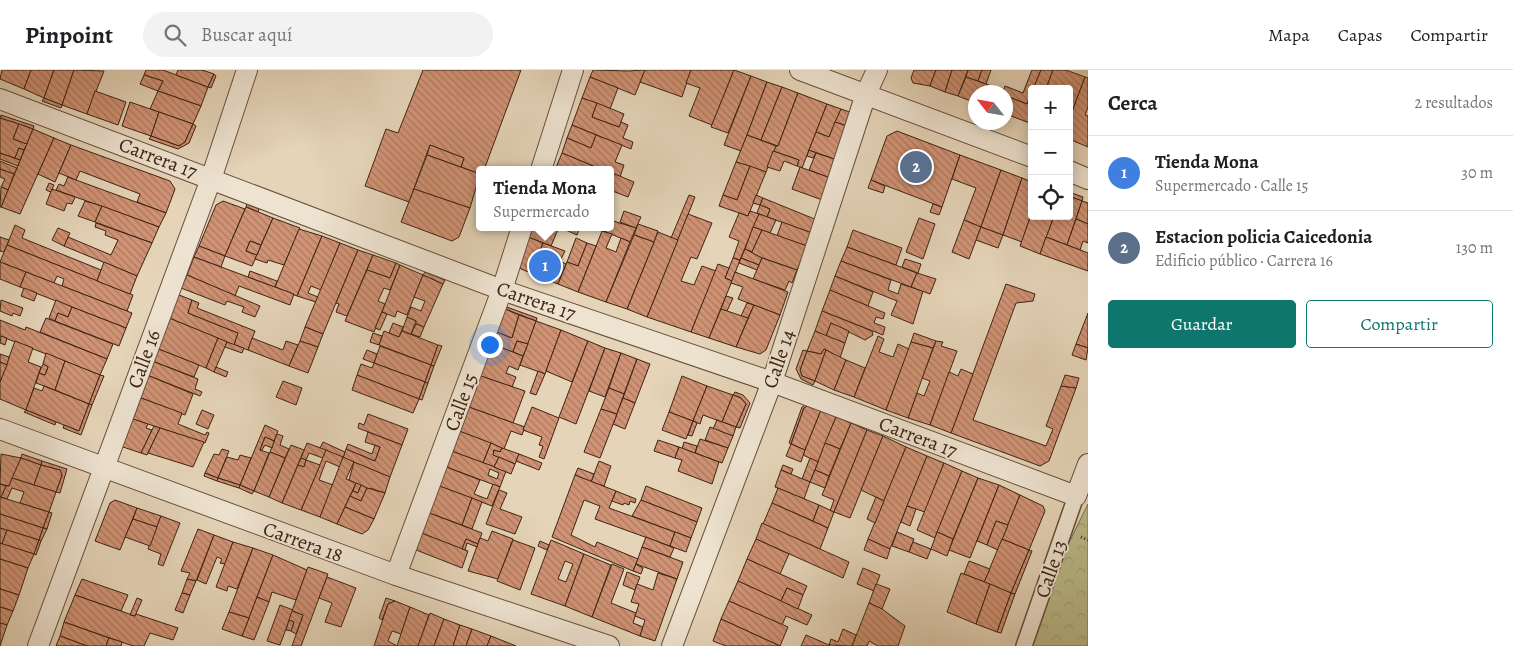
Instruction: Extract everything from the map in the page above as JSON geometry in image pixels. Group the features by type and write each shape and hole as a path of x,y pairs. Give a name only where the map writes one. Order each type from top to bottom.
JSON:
{"street":[{"name":"Calle 16","path":"38,646 211,179 247,70"},
{"path":"542,166 573,70"},
{"path":"800,70 1028,155"},
{"name":"Calle 14","path":"672,646 772,382 866,94 877,70"},
{"name":"Carrera 17","path":"0,99 502,290 772,382 1076,496"},
{"path":"1073,173 1088,179"},
{"name":"Calle 15","path":"396,576 502,290 521,231"},
{"name":"Carrera 18","path":"0,429 103,469 396,576 609,646"},
{"name":"Calle 13","path":"1024,646 1088,464"}],"green space":[{"path":"1088,504 1088,646 1018,646"}],"building":[{"path":"2,70 31,70 24,89 0,79"},
{"path":"31,70 54,70 44,98 24,89"},
{"path":"54,70 74,70 62,105 44,98"},
{"path":"74,70 104,71 87,114 62,105"},
{"path":"146,70 163,70 208,87 201,106 158,91 163,81 144,75"},
{"path":"178,70 202,70 214,74 208,87 176,75"},
{"path":"423,70 521,70 485,166 476,166 476,173 461,167 464,158 430,145 409,202 365,186 386,129 398,133"},
{"path":"593,70 645,70 635,95 590,77"},
{"path":"645,70 691,70 682,97 640,82"},
{"path":"691,70 734,70 712,125 689,116 700,88 686,83"},
{"path":"734,70 751,76 728,133 711,127"},
{"path":"914,70 936,70 930,86 913,83 911,78"},
{"path":"936,70 952,70 945,92 930,86"},
{"path":"952,70 968,70 958,96 945,92"},
{"path":"968,70 982,70 978,81 966,77"},
{"path":"982,70 991,70 986,84 978,81"},
{"path":"1032,70 1041,70 1035,85 1028,85 1027,104 1013,99 1013,89 1023,93"},
{"path":"1041,70 1053,70 1047,85 1035,85"},
{"path":"1053,70 1066,70 1085,77 1073,109 1073,85 1047,85"},
{"path":"214,74 216,76 211,88 208,87"},
{"path":"144,75 163,81 158,91 140,84"},
{"path":"751,76 767,82 741,151 724,145"},
{"path":"590,77 618,88 610,109 582,98"},
{"path":"966,77 988,85 968,85 968,100 958,96"},
{"path":"1085,77 1088,78 1088,107 1085,115 1088,116 1088,147 1073,141 1073,109"},
{"path":"767,82 782,87 761,140 747,135"},
{"path":"782,87 798,93 778,146 761,140"},
{"path":"95,91 126,102 118,125 87,114"},
{"path":"158,91 201,106 193,124 150,109"},
{"path":"798,93 827,104 802,168 797,166 799,160 773,151 778,146"},
{"path":"44,98 62,105 61,108 42,101"},
{"path":"582,98 597,103 592,117 619,127 621,122 628,125 623,138 633,142 631,149 572,125"},
{"path":"1013,99 1027,104 1028,102 1028,122 1013,117"},
{"path":"130,102 159,112 151,136 122,126"},
{"path":"597,103 624,114 619,127 592,117"},
{"path":"827,104 841,109 829,137 816,132"},
{"path":"841,109 853,113 853,128 835,122"},
{"path":"159,112 193,124 185,142 179,146 151,136"},
{"path":"1,115 34,126 33,129 0,118"},
{"path":"0,118 19,124 13,139 27,144 24,150 19,148 15,158 0,153"},
{"path":"835,122 853,128 840,161 809,150 816,132 829,137"},
{"path":"19,124 33,129 27,144 13,139"},
{"path":"193,124 196,126 189,143 178,149 149,139 151,136 179,146 185,142"},
{"path":"572,125 596,135 591,148 567,138"},
{"path":"33,129 54,138 20,214 1,207"},
{"path":"897,131 960,155 942,207 871,180 887,136"},
{"path":"596,135 622,145 615,162 624,165 620,177 614,174 614,166 593,166 562,153 567,138 591,148"},
{"path":"747,135 776,146 766,172 736,162"},
{"path":"54,138 71,145 55,182 38,174"},
{"path":"71,145 170,181 175,189 166,213 137,202 140,194 80,171 76,180 59,173"},
{"path":"430,145 464,158 461,167 427,155"},
{"path":"19,148 24,150 20,160 15,158"},
{"path":"809,150 816,153 813,158 807,156"},
{"path":"773,151 799,160 797,166 784,161 780,171 767,167"},
{"path":"0,153 20,160 18,166 0,159"},
{"path":"562,153 593,166 557,166"},
{"path":"816,153 840,161 833,179 809,170"},
{"path":"427,155 476,173 476,188 470,208 414,189"},
{"path":"960,155 1001,170 981,227 964,220 976,188 952,179"},
{"path":"0,161 17,168 14,174 0,169"},
{"path":"736,162 750,166 737,200 723,195"},
{"path":"750,166 766,172 748,216 719,206 723,195 737,200"},
{"path":"800,167 833,179 825,201 792,189"},
{"path":"0,169 14,174 8,190 1,187 5,179 0,177"},
{"path":"1001,170 1022,178 1003,235 981,227"},
{"path":"614,174 634,182 628,197 614,192"},
{"path":"68,177 166,213 159,227 56,190 59,184 64,186"},
{"path":"1022,178 1028,180 1029,220 1022,242 1003,235"},
{"path":"871,180 885,186 883,193 868,188"},
{"path":"49,183 54,185 51,192 46,190"},
{"path":"1,187 8,190 0,207"},
{"path":"52,189 75,197 72,204 67,203 64,211 46,204"},
{"path":"414,189 470,208 459,237 452,241 401,222"},
{"path":"1073,193 1083,197 1082,201 1073,198"},
{"path":"689,195 695,197 678,240 671,238"},
{"path":"756,195 763,198 760,205 753,203"},
{"path":"763,198 817,220 812,233 767,217 770,209 760,205"},
{"path":"1073,198 1082,201 1067,245 1046,237 1052,220 1073,220"},
{"path":"85,201 102,206 95,222 78,216"},
{"path":"223,201 245,209 225,256 199,246 216,205"},
{"path":"1082,201 1088,203 1088,224 1076,219"},
{"path":"247,204 259,209 258,212 246,207"},
{"path":"933,204 942,207 939,215 930,212"},
{"path":"760,205 770,209 767,217 757,213"},
{"path":"102,206 159,227 152,243 95,222"},
{"path":"246,207 273,218 261,245 250,241 246,251 257,255 252,266 225,256"},
{"path":"624,211 641,217 636,228 620,222"},
{"path":"750,211 759,214 740,260 733,258 739,241 729,237 739,213 748,216"},
{"path":"688,214 712,223 697,259 691,257 681,281 694,285 702,266 716,271 691,332 647,317"},
{"path":"759,214 776,220 770,233 753,227"},
{"path":"273,218 300,228 284,265 268,260 267,263 255,259"},
{"path":"919,218 935,224 923,259 906,252"},
{"path":"1076,219 1088,224 1088,243 1083,241 1080,250 1067,245"},
{"path":"964,220 981,227 969,259 952,252"},
{"path":"1029,220 1053,220 1040,254 1020,246"},
{"path":"614,221 636,228 630,242 604,231 614,231"},
{"path":"782,222 812,233 807,246 777,236"},
{"path":"96,223 152,243 137,276 64,246 68,237 111,255 118,240 105,235 106,231 95,227"},
{"path":"638,224 658,231 654,242 634,235"},
{"path":"15,225 25,230 22,238 101,270 97,281 7,245"},
{"path":"753,227 762,230 752,252 745,249"},
{"path":"981,227 1003,235 998,248 976,240"},
{"path":"58,228 70,233 64,246 52,240"},
{"path":"299,229 322,236 297,296 275,287"},
{"path":"762,230 807,246 797,270 751,254"},
{"path":"853,230 902,248 896,265 847,247"},
{"path":"530,231 557,231 551,246 528,237"},
{"path":"568,231 578,231 577,235"},
{"path":"602,231 612,234 606,248 616,252 621,238 630,242 606,302 578,292"},
{"path":"658,232 678,240 647,317 627,309"},
{"path":"634,235 654,242 627,309 606,302"},
{"path":"322,236 340,243 321,290 311,286 308,293 318,297 316,302 297,296"},
{"path":"0,237 9,240 4,252 0,251"},
{"path":"528,237 543,243 531,273 521,269 518,262"},
{"path":"1046,237 1088,253 1088,271 1040,254"},
{"path":"576,238 587,243 578,266 567,262"},
{"path":"250,241 261,245 257,255 246,251"},
{"path":"340,243 358,250 323,334 305,327"},
{"path":"543,243 565,251 560,261 566,264 558,284 531,273"},
{"path":"587,243 596,246 578,292 558,284 567,262 578,266"},
{"path":"7,245 133,295 127,311 62,286 64,279 57,276 54,283 0,262"},
{"path":"199,246 225,256 221,267 194,257"},
{"path":"847,247 917,273 911,287 841,261"},
{"path":"745,249 762,258 759,265 741,258"},
{"path":"358,250 373,255 347,316 336,312 339,304 336,303"},
{"path":"373,255 396,263 390,278 367,270"},
{"path":"194,257 294,294 290,305 239,286 235,296 187,275"},
{"path":"733,258 740,260 732,281 725,278"},
{"path":"741,258 759,265 757,270 739,263"},
{"path":"762,258 797,270 792,283 789,281 785,290 753,279"},
{"path":"905,259 921,264 918,273 902,267"},
{"path":"841,261 891,280 888,290 898,294 901,284 923,291 913,324 891,315 897,301 835,276"},
{"path":"0,262 26,272 20,287 0,279"},
{"path":"104,262 137,276 130,294 97,281"},
{"path":"396,263 400,265 390,290 384,288 378,301 385,304 374,332 345,321 367,270 390,278"},
{"path":"718,264 729,268 725,278 732,281 709,338 691,332"},
{"path":"400,265 423,275 407,315 397,311 395,317 382,312"},
{"path":"250,271 277,281 275,287 248,277"},
{"path":"26,272 132,313 126,328 20,287"},
{"path":"425,272 445,280 443,284 423,275"},
{"path":"735,272 788,292 780,315 738,299 743,287 731,283"},
{"path":"917,273 936,279 930,294 911,287"},
{"path":"187,275 260,306 255,317 242,312 244,307 227,301 225,305 181,288"},
{"path":"423,275 443,284 424,327 407,317 411,307 421,311 425,301 414,297"},
{"path":"835,276 873,292 868,306 830,290"},
{"path":"1006,284 1035,294 1033,301 1016,303 973,420 1046,446 1053,429 1046,426 1061,386 1076,388 1049,461 1040,466 951,433"},
{"path":"24,288 37,293 34,301 21,296"},
{"path":"830,290 885,313 883,319 876,317 874,323 885,327 883,335 822,311"},
{"path":"179,295 192,300 188,313 238,333 234,345 169,318"},
{"path":"726,296 733,298 727,311 721,309"},
{"path":"1,300 23,308 20,316 13,313 12,316 0,311"},
{"path":"56,300 72,307 68,317 58,313 55,321 49,318"},
{"path":"192,300 199,303 197,308 255,331 248,350 234,345 238,333 188,313"},
{"path":"747,303 754,305 748,318 741,316"},
{"path":"754,305 780,315 766,350 760,354 736,347"},
{"path":"504,306 537,318 536,321 505,309"},
{"path":"72,307 126,328 119,346 55,321 58,313 68,317"},
{"path":"505,309 519,315 512,338 491,330"},
{"path":"721,309 748,318 736,347 709,338"},
{"path":"822,311 872,331 873,335 865,340 831,323 826,336 815,331"},
{"path":"382,312 387,314 380,330 375,328"},
{"path":"1088,313 1088,348 1076,344"},
{"path":"519,315 536,321 528,344 517,341 513,352 487,342 491,330 512,338"},
{"path":"407,317 416,321 411,334 402,331"},
{"path":"46,318 113,344 107,359 40,332"},
{"path":"169,318 218,338 206,368 156,348"},
{"path":"0,320 25,330 26,327 107,359 100,375 0,336"},
{"path":"536,321 561,330 545,374 520,365"},
{"path":"393,323 403,327 399,337 389,333"},
{"path":"831,323 849,331 845,343 826,336"},
{"path":"416,324 424,327 420,337 411,334"},
{"path":"305,327 323,334 318,347 300,341"},
{"path":"561,330 588,341 572,382 546,371"},
{"path":"384,331 399,337 402,331 438,345 431,365 379,345"},
{"path":"815,331 845,343 840,358 824,349 821,354 807,351"},
{"path":"373,333 382,336 379,345 370,342"},
{"path":"914,333 936,341 933,348 911,342"},
{"path":"1,336 7,338 5,345 0,343"},
{"path":"878,336 884,339 879,352 893,357 898,344 909,349 886,410 854,397"},
{"path":"218,338 227,342 214,372 206,368"},
{"path":"252,338 283,350 286,341 298,345 289,366 248,350"},
{"path":"15,341 33,348 28,362 41,367 26,410 0,399 0,382"},
{"path":"300,341 318,347 308,373 289,366"},
{"path":"517,341 528,344 523,356 513,352"},
{"path":"588,341 605,348 576,424 559,417"},
{"path":"936,341 943,342 941,346 957,351 930,425 908,418 917,393 924,396 930,381 922,378"},
{"path":"227,342 244,348 242,353 225,347"},
{"path":"487,342 523,356 518,370 509,366 506,373 516,377 512,387 475,374"},
{"path":"911,342 933,348 908,418 886,410"},
{"path":"1076,344 1088,348 1086,360 1072,355"},
{"path":"438,345 442,346 434,366 431,365"},
{"path":"380,346 431,365 425,382 374,363"},
{"path":"156,348 199,365 194,377 152,361"},
{"path":"605,348 621,353 605,397 589,391"},
{"path":"824,349 826,350 815,381 802,376 800,370 807,351 821,354"},
{"path":"367,350 377,354 374,363 363,359"},
{"path":"803,350 807,351 800,370 802,376 815,381 813,385 801,379 796,369"},
{"path":"826,350 846,360 834,390 815,381"},
{"path":"46,353 65,361 55,390 36,383 39,373 45,375 48,367 43,364"},
{"path":"621,353 637,359 624,394 609,388"},
{"path":"0,354 9,357 7,365 0,362"},
{"path":"637,359 650,364 635,403 623,398"},
{"path":"846,360 865,368 854,397 834,390"},
{"path":"65,361 100,375 89,404 55,390"},
{"path":"152,361 198,379 195,389 202,392 200,396 147,375"},
{"path":"0,362 7,365 0,382"},
{"path":"374,363 425,382 419,399 357,375 361,364 372,368"},
{"path":"43,364 48,367 45,375 39,373"},
{"path":"431,365 434,366 428,383 425,382"},
{"path":"216,367 228,372 226,377 214,372"},
{"path":"961,369 973,374 951,433 930,425 949,372 958,376"},
{"path":"538,371 545,374 536,395 530,393"},
{"path":"475,374 525,391 513,423 463,405"},
{"path":"100,375 104,376 92,405 89,404"},
{"path":"147,375 193,394 185,415 139,397"},
{"path":"357,375 419,399 413,413 352,390"},
{"path":"1065,375 1079,378 1076,388 1061,386"},
{"path":"682,376 707,386 693,421 669,412"},
{"path":"283,381 302,388 296,405 276,397"},
{"path":"425,382 428,383 422,400 419,399"},
{"path":"44,386 89,404 79,431 26,410 34,388 42,391"},
{"path":"707,386 733,395 722,422 703,415 700,424 693,421"},
{"path":"609,388 624,394 617,414 601,409"},
{"path":"735,392 743,395 750,403 740,428 736,427 746,404 741,398 733,395"},
{"path":"733,395 741,398 746,404 736,427 722,422"},
{"path":"141,398 182,413 178,424 205,435 207,432 209,433 205,443 133,419"},
{"path":"623,398 635,403 625,429 613,424"},
{"path":"809,402 809,405 804,408 791,444 789,443 802,407"},
{"path":"89,404 92,405 81,435 63,428 64,425 79,431"},
{"path":"463,405 525,427 522,435 511,431 504,449 454,429"},
{"path":"809,405 821,410 805,450 791,444 804,408"},
{"path":"532,407 559,418 544,459 539,457 543,446 539,445 542,437 523,430"},
{"path":"601,409 617,414 600,458 584,452"},
{"path":"26,410 56,422 55,425 24,412"},
{"path":"202,410 214,415 208,429 196,424"},
{"path":"821,410 836,417 818,462 803,455"},
{"path":"669,412 693,421 686,439 662,430"},
{"path":"368,414 408,429 402,445 358,428 359,423 364,425"},
{"path":"836,417 851,423 840,449 825,443"},
{"path":"133,419 148,424 146,428 152,430 141,453 120,446"},
{"path":"717,420 736,427 733,436 713,429"},
{"path":"693,421 697,423 692,436 688,435"},
{"path":"851,423 867,430 834,512 830,511 834,500 822,495"},
{"path":"265,425 278,431 274,441 265,437 260,450 269,453 254,491 240,485"},
{"path":"154,426 160,428 147,455 141,453"},
{"path":"710,427 733,436 728,448 705,440"},
{"path":"160,428 204,442 193,467 148,453"},
{"path":"454,429 491,443 483,463 446,449"},
{"path":"867,430 883,436 850,518 834,512"},
{"path":"368,432 402,445 390,477 343,458 346,449 375,461 380,447 365,442"},
{"path":"277,434 283,436 280,445 289,449 285,458 270,452"},
{"path":"883,436 906,447 884,501 861,490"},
{"path":"265,437 274,441 272,448 265,445 260,450"},
{"path":"700,439 728,448 722,463 695,453"},
{"path":"658,440 679,447 675,458 654,451"},
{"path":"323,442 345,452 343,458 320,448"},
{"path":"684,442 697,446 695,453 682,449"},
{"path":"307,443 326,450 323,458 309,453 306,460 301,458"},
{"path":"491,443 502,448 500,452 494,450 493,455 499,457 494,467 483,463"},
{"path":"825,443 840,449 829,476 815,470"},
{"path":"348,444 372,454 375,445 380,447 375,461 346,449"},
{"path":"791,444 805,450 801,462 786,456"},
{"path":"291,445 304,450 282,503 269,497"},
{"path":"679,447 719,462 712,484 678,471 682,460 675,458"},
{"path":"906,447 927,456 890,549 868,539"},
{"path":"502,448 519,454 515,464 493,455 494,450 500,452"},
{"path":"222,449 229,451 218,478 205,473 214,454 219,455"},
{"path":"446,449 506,471 500,487 441,465","holes":["490,469 499,473 497,479 488,475"]},
{"path":"326,450 343,457 340,467 326,461 319,480 333,485 320,517 301,510"},
{"path":"270,452 285,458 269,497 254,491"},
{"path":"1,454 21,458 9,486 0,484"},
{"path":"22,454 42,461 41,465 21,458"},
{"path":"519,454 542,463 539,470 516,461"},
{"path":"240,455 251,458 240,485 218,478 227,457 238,460"},
{"path":"927,456 944,463 925,512 907,506"},
{"path":"343,457 354,462 346,479 356,483 337,524 320,517"},
{"path":"499,457 515,464 511,474 494,467"},
{"path":"21,458 41,465 34,485 12,478"},
{"path":"301,458 306,460 304,467 298,465"},
{"path":"810,458 818,462 810,482 802,479"},
{"path":"306,460 320,465 301,510 282,503 298,465 304,467"},
{"path":"42,461 67,469 60,493 56,492 62,475 60,470 41,465"},
{"path":"599,461 611,466 604,486 591,482"},
{"path":"354,462 390,477 385,493 369,489 349,480"},
{"path":"944,463 962,471 935,538 917,530"},
{"path":"41,465 60,470 62,475 56,492 34,485"},
{"path":"441,465 480,480 474,494 487,499 493,484 500,487 492,506 434,484"},
{"path":"783,465 793,469 791,474 781,470"},
{"path":"578,468 594,474 591,482 575,475"},
{"path":"781,470 810,482 804,499 775,487"},
{"path":"815,470 829,476 825,488 810,482"},
{"path":"962,471 978,478 953,539 937,532"},
{"path":"205,473 218,478 217,481 204,476"},
{"path":"575,475 616,491 609,508 675,532 670,546 595,519 600,506 584,500 571,535 595,547 597,542 638,559 633,571 552,537"},
{"path":"12,478 56,492 49,512 20,503 24,492 12,488 7,499 1,497"},
{"path":"218,478 240,485 239,488 217,481"},
{"path":"978,478 999,485 970,558 949,550"},
{"path":"356,483 361,485 358,493 353,491"},
{"path":"0,484 6,486 1,497 0,497"},
{"path":"434,484 472,498 462,525 424,511"},
{"path":"240,485 254,491 252,494 239,488"},
{"path":"361,485 367,488 361,501 350,496 353,491 358,493"},
{"path":"999,485 1020,495 1008,525 996,521 987,545 977,541"},
{"path":"646,486 702,508 697,522 641,500"},
{"path":"367,488 385,493 374,519 345,507 350,496 361,501"},
{"path":"778,488 819,505 813,521 772,503"},
{"path":"499,490 507,493 500,509 522,517 515,534 486,524"},
{"path":"616,491 636,499 635,503 630,501 629,505 624,503 623,505 612,501"},
{"path":"1020,495 1043,506 1045,511 1029,550 1002,539"},
{"path":"0,497 49,512 43,528 0,514"},
{"path":"876,497 884,501 875,523 867,519"},
{"path":"472,498 482,502 472,529 462,525"},
{"path":"115,500 137,508 120,550 95,541 110,503"},
{"path":"641,500 697,522 691,538 632,516"},
{"path":"772,503 828,528 820,549 763,524"},
{"path":"819,505 834,512 828,528 813,521"},
{"path":"907,506 916,509 910,526 901,522"},
{"path":"345,507 374,519 368,530 362,534 337,524"},
{"path":"137,508 161,516 157,527 133,519"},
{"path":"424,511 482,533 478,544 466,539 462,549 416,531"},
{"path":"49,512 52,513 47,529 43,528"},
{"path":"0,514 43,528 39,540 0,528"},
{"path":"161,516 180,523 163,566 158,564 161,554 148,549"},
{"path":"133,519 157,527 150,546 125,537"},
{"path":"996,521 1008,525 998,550 987,545"},
{"path":"762,523 849,562 843,578 756,539"},
{"path":"0,528 7,530 2,544 0,543"},
{"path":"43,528 47,529 41,541 39,540"},
{"path":"198,529 214,535 196,581 187,579 190,573 181,571"},
{"path":"7,530 39,540 34,554 2,544"},
{"path":"416,531 468,551 462,568 411,548"},
{"path":"492,531 513,539 498,579 468,571 480,538 488,541"},
{"path":"675,532 691,538 686,552 670,546"},
{"path":"897,532 914,539 909,552 892,546"},
{"path":"937,532 953,539 947,556 931,549"},
{"path":"214,535 233,542 225,564 220,563 222,559 217,557 206,584 197,580"},
{"path":"646,537 674,548 670,557 642,547"},
{"path":"466,539 478,544 477,547 467,543 465,550 462,549"},
{"path":"756,539 789,554 780,574 747,559"},
{"path":"868,539 890,549 887,559 864,550"},
{"path":"1002,539 1029,550 1011,593 984,582"},
{"path":"39,540 41,541 36,555 34,554"},
{"path":"513,540 535,548 520,590 497,581"},
{"path":"551,540 584,554 565,606 531,594","holes":["565,561 573,564 566,582 558,579"]},
{"path":"540,541 549,545 547,550 538,546"},
{"path":"233,542 253,548 237,589 228,586 227,591 216,587"},
{"path":"913,542 931,549 927,559 909,552"},
{"path":"0,543 34,554 28,568 0,559"},
{"path":"642,547 683,562 677,579 636,564"},
{"path":"253,548 273,555 249,618 229,612"},
{"path":"1029,550 1032,551 1015,594 1011,593"},
{"path":"584,554 611,565 592,617 565,606"},
{"path":"273,555 307,570 296,600 272,592 269,602 257,597"},
{"path":"0,559 28,568 19,595 0,589"},
{"path":"747,559 807,586 803,595 787,588 781,601 738,581"},
{"path":"969,561 990,569 984,582 964,574"},
{"path":"612,564 624,569 611,603 636,613 633,623 643,627 640,636 592,617"},
{"path":"636,564 643,568 641,574 633,571"},
{"path":"308,567 328,574 301,646 292,646 303,615 292,611"},
{"path":"863,568 880,575 874,591 857,584"},
{"path":"627,572 640,577 635,590 623,585"},
{"path":"658,573 677,579 655,641 640,636 645,620 635,616 639,604 631,602 637,584 653,590"},
{"path":"961,573 990,584 976,624 947,612"},
{"path":"327,577 356,588 341,627 325,622 332,603 319,598"},
{"path":"82,579 128,595 121,611 75,595"},
{"path":"187,579 196,581 190,595 182,593"},
{"path":"738,581 812,615 807,625 786,616 782,625 729,601"},
{"path":"876,584 890,589 882,609 869,603"},
{"path":"990,584 1011,593 997,632 976,624"},
{"path":"787,588 803,595 798,609 781,601"},
{"path":"0,589 19,595 13,611 0,607"},
{"path":"182,593 190,595 183,613 175,610"},
{"path":"1011,593 1015,594 1001,633 997,632"},
{"path":"75,595 135,616 136,614 178,628 173,640 150,633 144,646 133,646 64,622"},
{"path":"257,597 269,602 254,640 242,636"},
{"path":"137,598 142,600 135,616 130,615"},
{"path":"386,598 395,601 388,604 382,620 379,618"},
{"path":"395,601 410,607 401,634 392,631 388,641 397,646 374,646 388,604"},
{"path":"729,601 788,627 780,646 721,619"},
{"path":"869,603 882,609 905,626 898,646 878,646 869,641 867,646 852,646"},
{"path":"280,605 293,610 280,645 267,641"},
{"path":"0,607 13,611 7,625 0,623"},
{"path":"410,607 429,615 418,646 397,646"},
{"path":"292,611 303,615 296,634 291,631 294,622 289,620"},
{"path":"229,612 249,618 242,636 222,629"},
{"path":"430,613 444,619 434,646 418,646"},
{"path":"444,619 460,625 453,646 434,646"},
{"path":"721,619 780,646 726,646 713,641"},
{"path":"289,620 294,622 291,631 286,630"},
{"path":"64,622 109,638 106,646 87,646 60,636"},
{"path":"0,623 7,625 0,646"},
{"path":"460,625 472,629 466,646 453,646"},
{"path":"472,629 491,636 487,646 466,646"},
{"path":"843,629 856,635 852,646 829,645 831,639 838,642"},
{"path":"806,635 829,645 830,646 801,646"},
{"path":"60,636 87,646 56,646"},
{"path":"491,636 516,646 487,646"},
{"path":"109,638 122,642 121,646 106,646"}],"place":[{"name":"Estacion policia Caicedonia","path":"916,167"},
{"name":"Tienda Mona","path":"545,266"}]}
